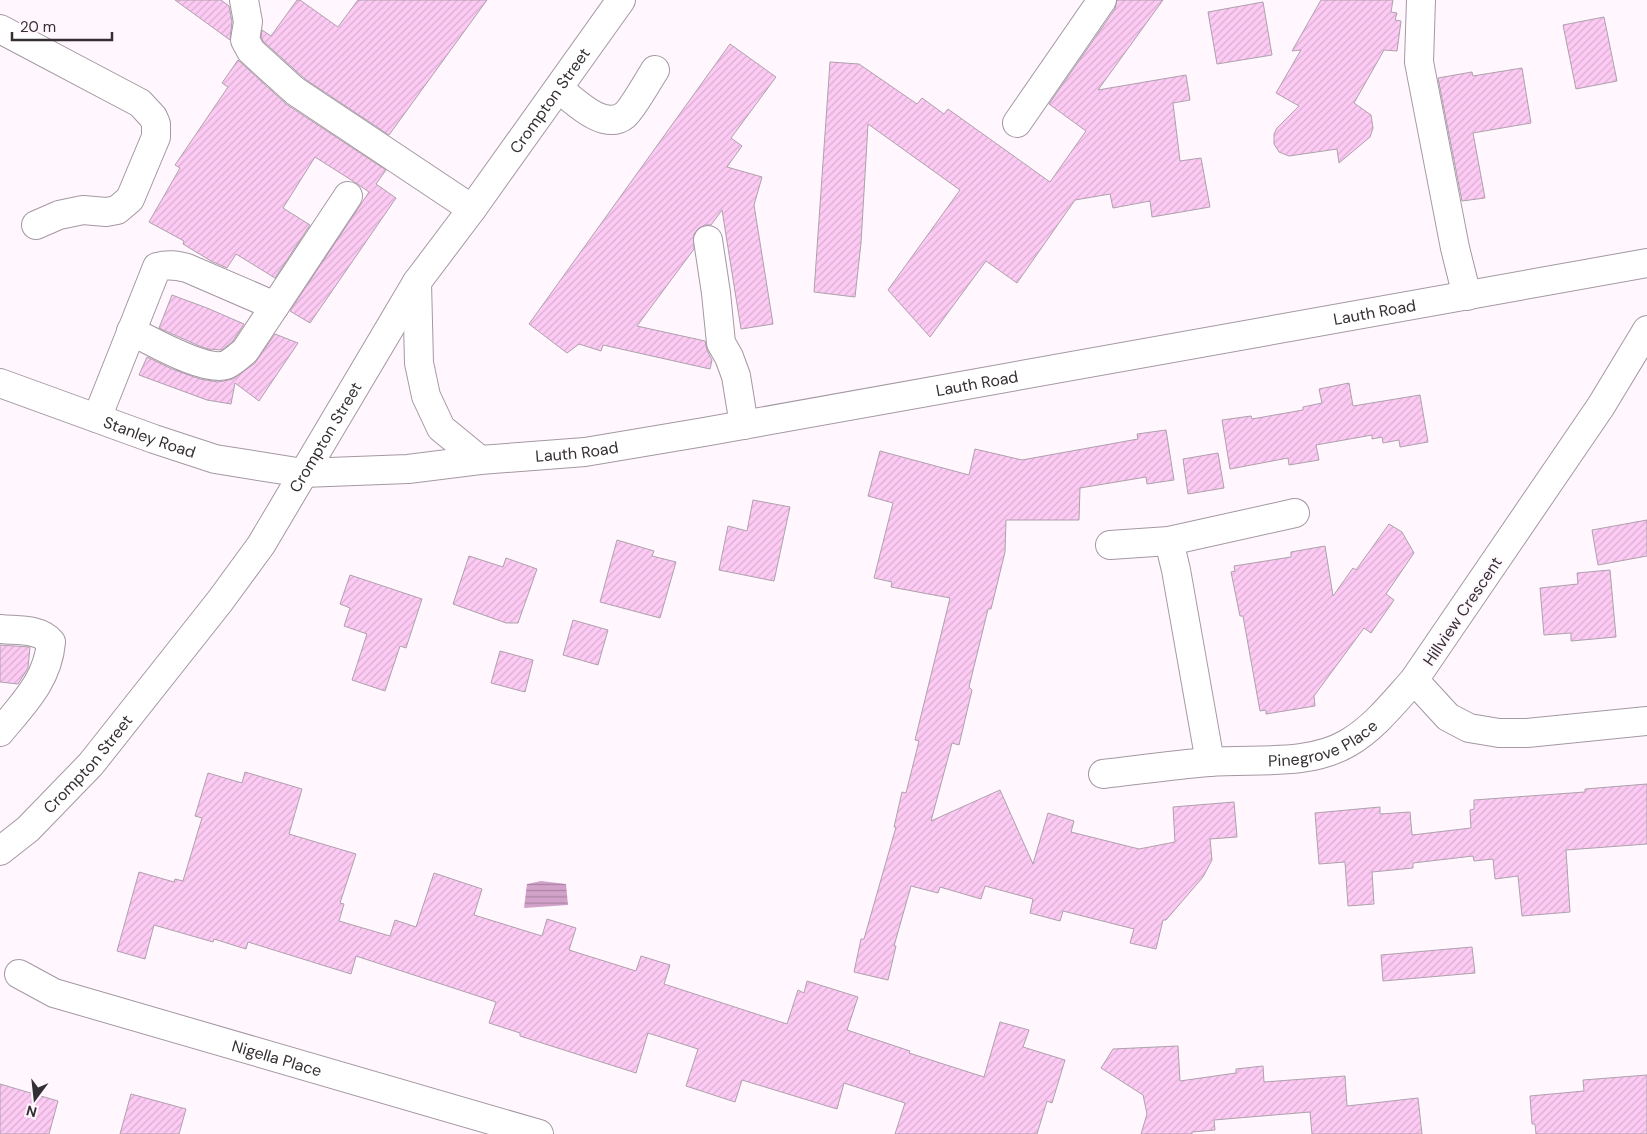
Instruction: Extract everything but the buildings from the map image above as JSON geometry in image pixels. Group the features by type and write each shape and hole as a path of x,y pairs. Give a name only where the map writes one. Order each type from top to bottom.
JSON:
{"street":[{"path":"244,0 248,22 245,40 251,51 296,91 472,209"},
{"name":"Crompton Street","path":"0,851 28,828 91,764 226,593 261,545 418,282 559,89 621,0"},
{"path":"1016,123 1102,0"},
{"path":"1421,0 1419,62 1455,248 1467,296"},
{"path":"0,29 140,103 153,117 156,124 156,137 130,199 117,210 106,212 83,210 59,214 36,225"},
{"path":"559,89 602,119 614,121 626,114 655,70"},
{"path":"131,331 196,362 213,366 225,365 234,360 245,351 348,196"},
{"path":"708,240 722,342 736,376 744,425"},
{"name":"Lauth Road","path":"303,473 408,469 480,460 585,452 1647,263"},
{"path":"97,418 157,267 176,265 187,268 275,306"},
{"path":"418,282 419,363 426,396 441,428 480,460"},
{"name":"Hillview Crescent","path":"1647,330 1601,406 1414,680 1448,717 1469,728 1498,733 1527,732 1647,721"},
{"name":"Stanley Road","path":"0,384 214,458 303,473"},
{"path":"1110,545 1169,541 1295,514"},
{"path":"1169,541 1176,570 1210,762"},
{"path":"0,629 37,633 46,636 51,642 50,658 38,685 0,732"},
{"name":"Pinegrove Place","path":"1103,774 1210,762 1290,759 1320,754 1348,743 1376,722 1414,680"},
{"name":"Nigella Place","path":"19,974 54,993 539,1134"}],"shaded area":[{"path":"541,881 566,884 568,905 524,908 527,884"}]}
